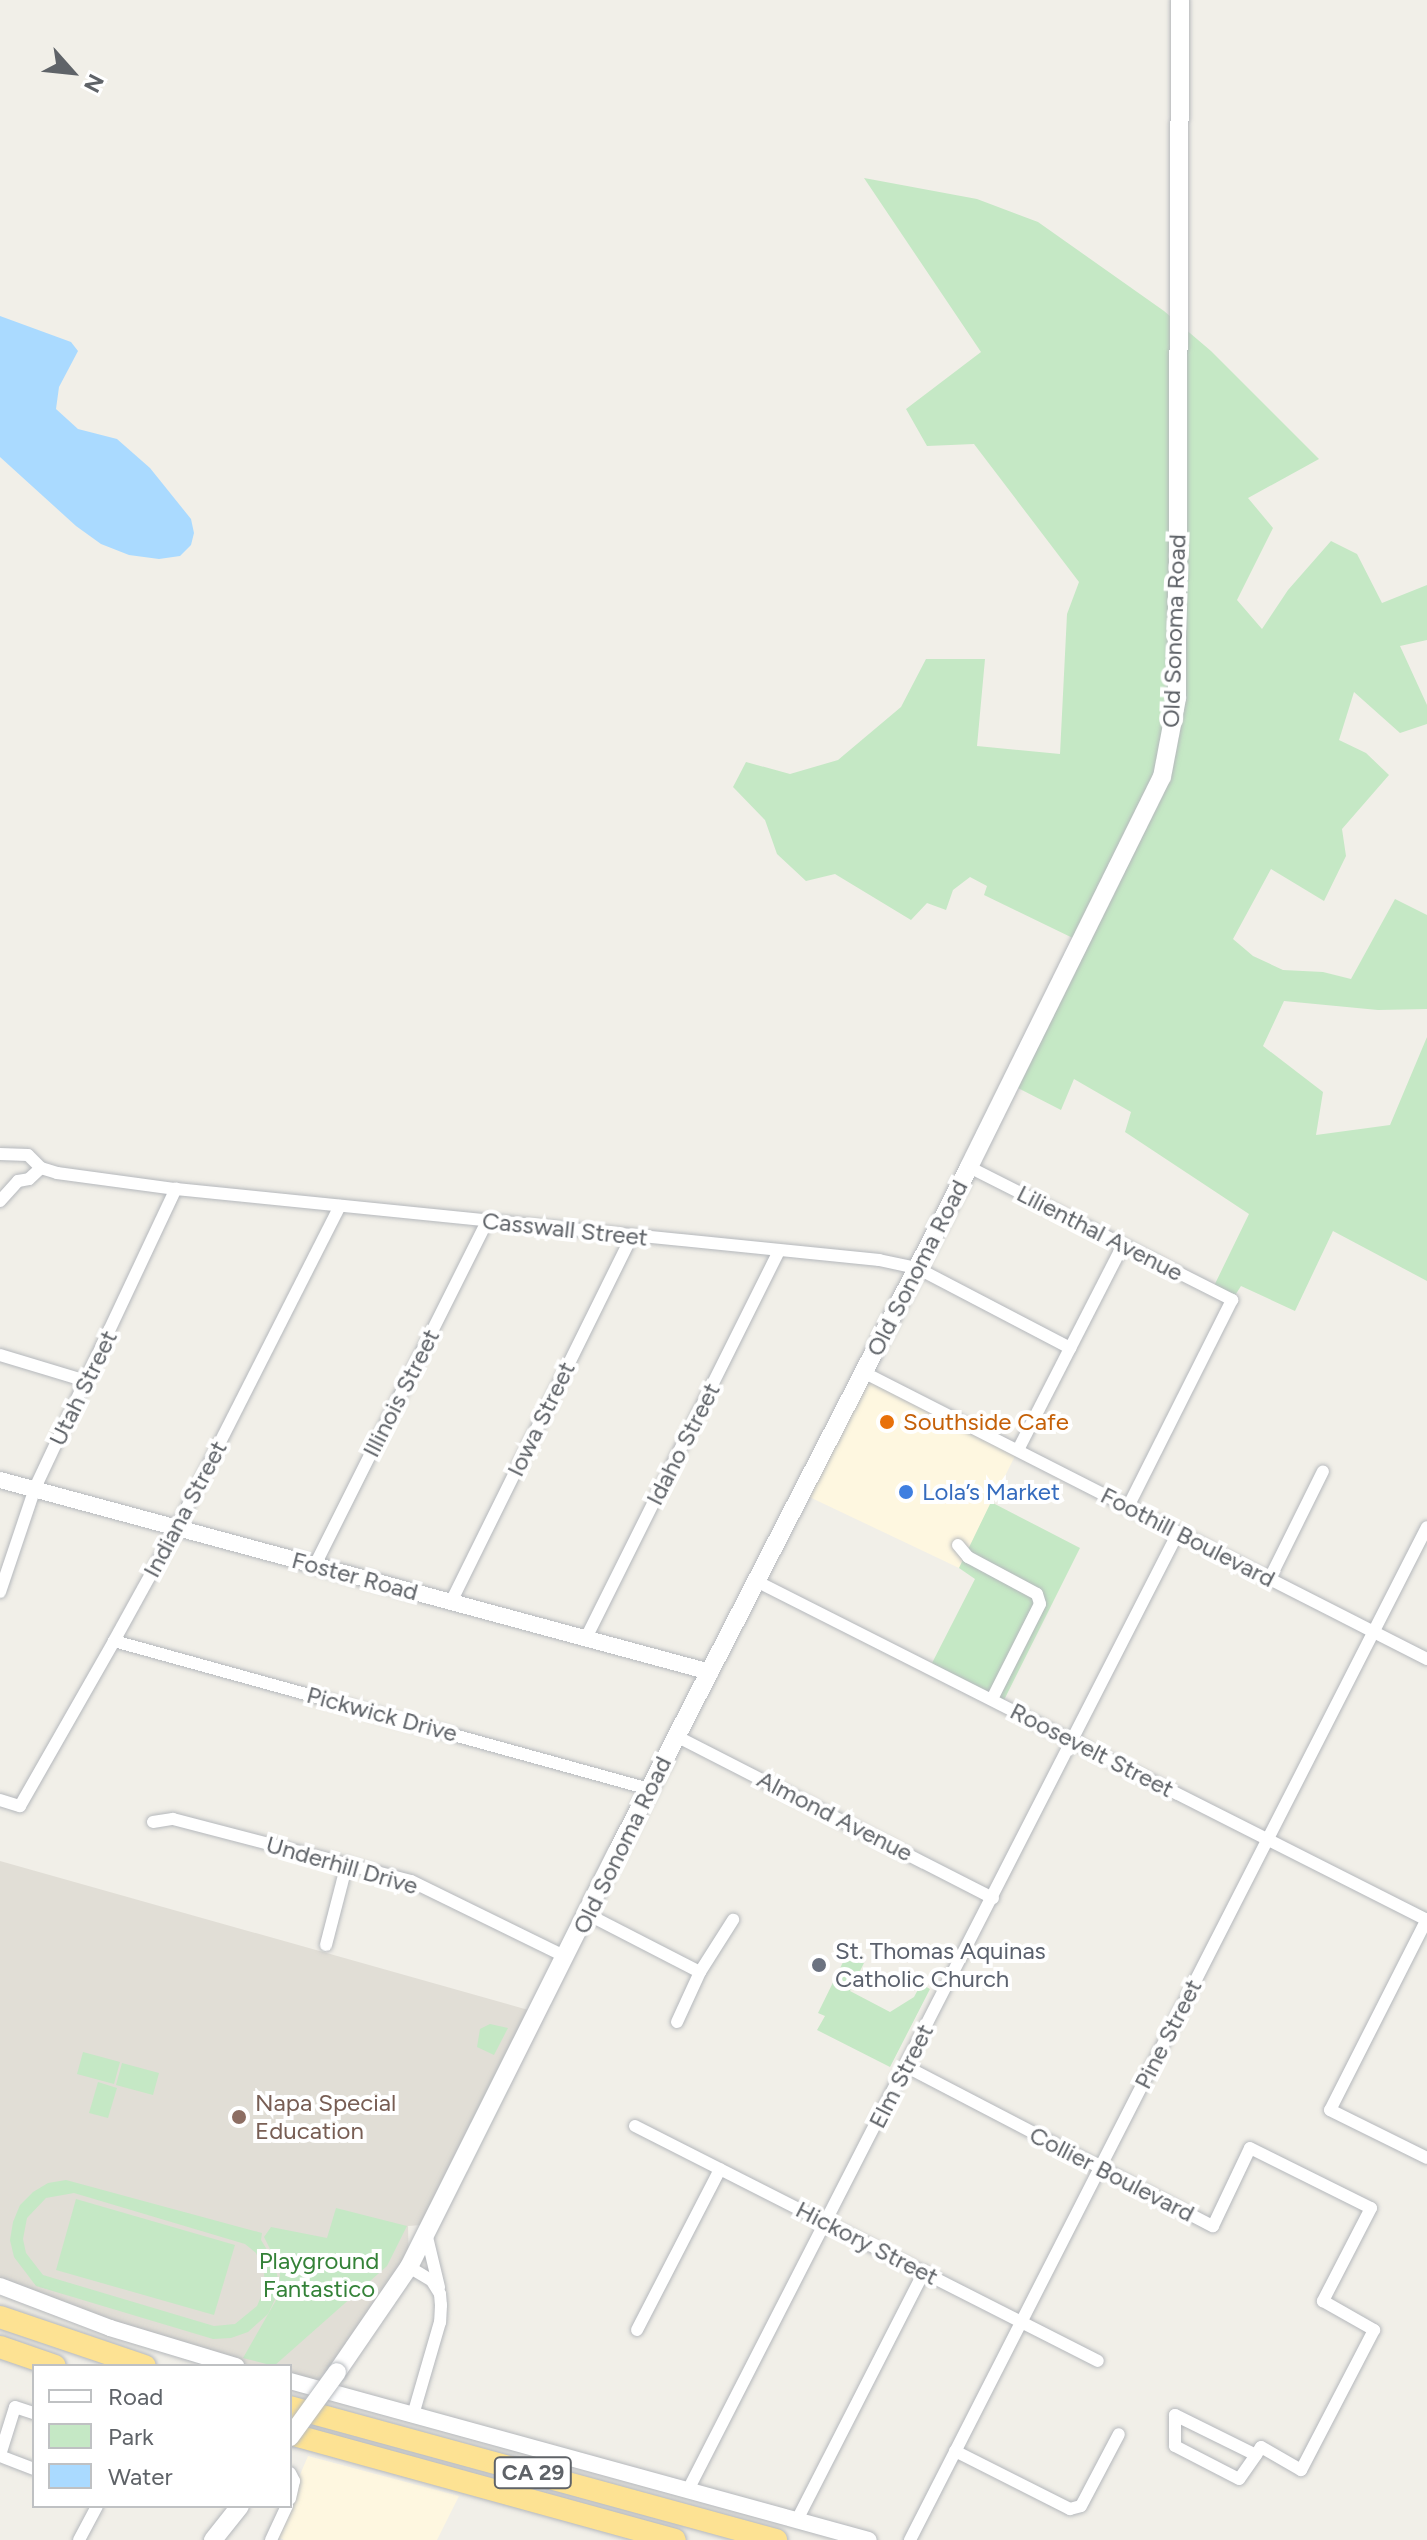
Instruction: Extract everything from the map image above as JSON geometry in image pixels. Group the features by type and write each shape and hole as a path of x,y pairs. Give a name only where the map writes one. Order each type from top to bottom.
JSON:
{"highway":[{"path":"0,2317 139,2364"},
{"path":"0,2350 44,2362"},
{"name":"CA 29","path":"292,2408 776,2540"},
{"name":"CA 29","path":"292,2436 675,2540"}],"main road":[{"name":"Old Sonoma Road","path":"292,2432 409,2267 649,1789 969,1167 1149,809 1162,777 1177,698 1180,0"},
{"path":"213,2540 226,2531 239,2508"}],"street":[{"name":"Casswall Street","path":"0,1154 28,1155 41,1168 176,1189 879,1260 917,1268 1070,1348"},
{"name":"Lilienthal Avenue","path":"969,1167 1232,1300 1128,1507"},
{"path":"0,1201 7,1190 37,1174 41,1168"},
{"name":"Utah Street","path":"0,1592 35,1488 176,1189"},
{"name":"Indiana Street","path":"0,1800 20,1806 177,1527 340,1206"},
{"name":"Illinois Street","path":"315,1565 487,1221"},
{"name":"Iowa Street","path":"451,1602 632,1235"},
{"path":"1018,1450 1123,1245"},
{"name":"Idaho Street","path":"586,1638 779,1251"},
{"path":"0,1355 86,1381"},
{"name":"Foothill Boulevard","path":"863,1372 1427,1659"},
{"path":"1270,1578 1323,1471"},
{"name":"Foster Road","path":"0,1480 710,1672"},
{"name":"Pine Street","path":"910,2540 1427,1527"},
{"name":"Elm Street","path":"688,2490 1178,1533"},
{"path":"958,1545 968,1557 1037,1594 1040,1604 992,1699"},
{"name":"Roosevelt Street","path":"756,1581 1427,1919"},
{"name":"Pickwick Drive","path":"114,1641 649,1789"},
{"name":"Almond Avenue","path":"676,1736 993,1898"},
{"name":"Underhill Drive","path":"153,1822 173,1819 411,1881 566,1957"},
{"path":"326,1945 347,1864"},
{"path":"587,1914 700,1972"},
{"path":"1427,1919 1330,2110 1427,2158"},
{"path":"677,2022 700,1972 733,1920"},
{"name":"Collier Boulevard","path":"907,2067 1213,2226 1250,2148 1371,2208 1323,2301 1374,2330 1301,2470 1261,2447 1256,2455 1239,2479 1175,2446 1175,2415 1256,2455"},
{"name":"Hickory Street","path":"635,2126 1098,2361"},
{"path":"637,2330 720,2169"},
{"path":"413,2415 440,2322 440,2294 426,2233"},
{"path":"409,2267 422,2273 440,2294"},
{"path":"797,2520 924,2272"},
{"path":"0,2286 110,2328 229,2364"},
{"path":"292,2382 869,2540"},
{"path":"32,2412 15,2407 0,2456 32,2468"},
{"path":"955,2451 1070,2509 1081,2506 1119,2434"},
{"path":"79,2540 96,2508"},
{"path":"276,2538 286,2508"}],"shaded area":[{"path":"863,1372 1018,1450 959,1568 801,1493"},
{"name":"Napa Special Education","path":"0,1861 532,2011 423,2225 408,2226 409,2263 321,2390 292,2382 292,2364 230,2364 0,2286"},
{"path":"308,2456 459,2496 437,2540 284,2540 274,2535 286,2508 292,2508 292,2493"}],"green space":[{"path":"864,178 977,199 1038,222 1164,311 1211,351 1319,459 1248,498 1273,528 1237,600 1262,629 1288,590 1331,541 1357,554 1382,603 1427,585 1427,640 1400,646 1427,705 1427,724 1400,733 1354,692 1339,740 1366,753 1389,775 1342,829 1346,856 1324,901 1271,869 1233,939 1253,956 1283,970 1323,972 1351,979 1395,899 1427,915 1427,1009 1378,1010 1284,1001 1263,1046 1323,1092 1316,1135 1390,1125 1427,1037 1427,1281 1333,1231 1295,1311 1241,1286 1232,1300 1212,1290 1249,1214 1125,1132 1131,1112 1074,1079 1061,1110 1010,1084 1081,942 984,895 987,886 970,877 953,890 946,910 927,903 911,920 835,874 806,881 777,854 765,820 733,787 746,762 790,774 838,760 901,707 926,659 985,659 977,746 1060,754 1067,614 1079,582 974,444 927,446 906,409 981,352"},
{"path":"991,1502 1080,1548 1002,1704 930,1667 975,1579 959,1568"},
{"path":"846,1956 864,1963 850,1991 890,2012 914,1997 921,1984 930,1989 890,2067 817,2030 825,2016 818,2013"},
{"path":"490,2024 508,2028 494,2055 477,2047 480,2029"},
{"path":"83,2052 120,2062 114,2084 77,2074"},
{"path":"122,2063 159,2073 153,2095 116,2085"},
{"path":"98,2082 117,2088 108,2118 89,2113"},
{"path":"66,2180 262,2233 261,2240 274,2261 278,2279 276,2297 268,2314 248,2332 231,2338 213,2339 36,2286 14,2257 10,2240 20,2205 48,2183","holes":["74,2193 245,2244 256,2253 264,2272 265,2287 257,2306 235,2324 214,2326 43,2275 26,2253 23,2239 27,2218 46,2198"]},
{"path":"76,2199 235,2245 214,2315 56,2270"},
{"name":"Playground Fantastico","path":"336,2208 407,2226 387,2266 276,2364 243,2358 279,2295 280,2269 264,2237 271,2227 327,2238"}],"water":[{"path":"0,316 71,342 78,351 59,387 56,409 78,429 117,439 150,468 191,519 194,533 191,545 180,556 159,559 129,555 101,544 76,526 0,457"}],"place":[{"name":"Southside Cafe","path":"887,1422"},
{"name":"Lola’s Market","path":"906,1492"},
{"name":"St. Thomas Aquinas Catholic Church","path":"819,1965"},
{"name":"Napa Special Education","path":"239,2117"}]}
